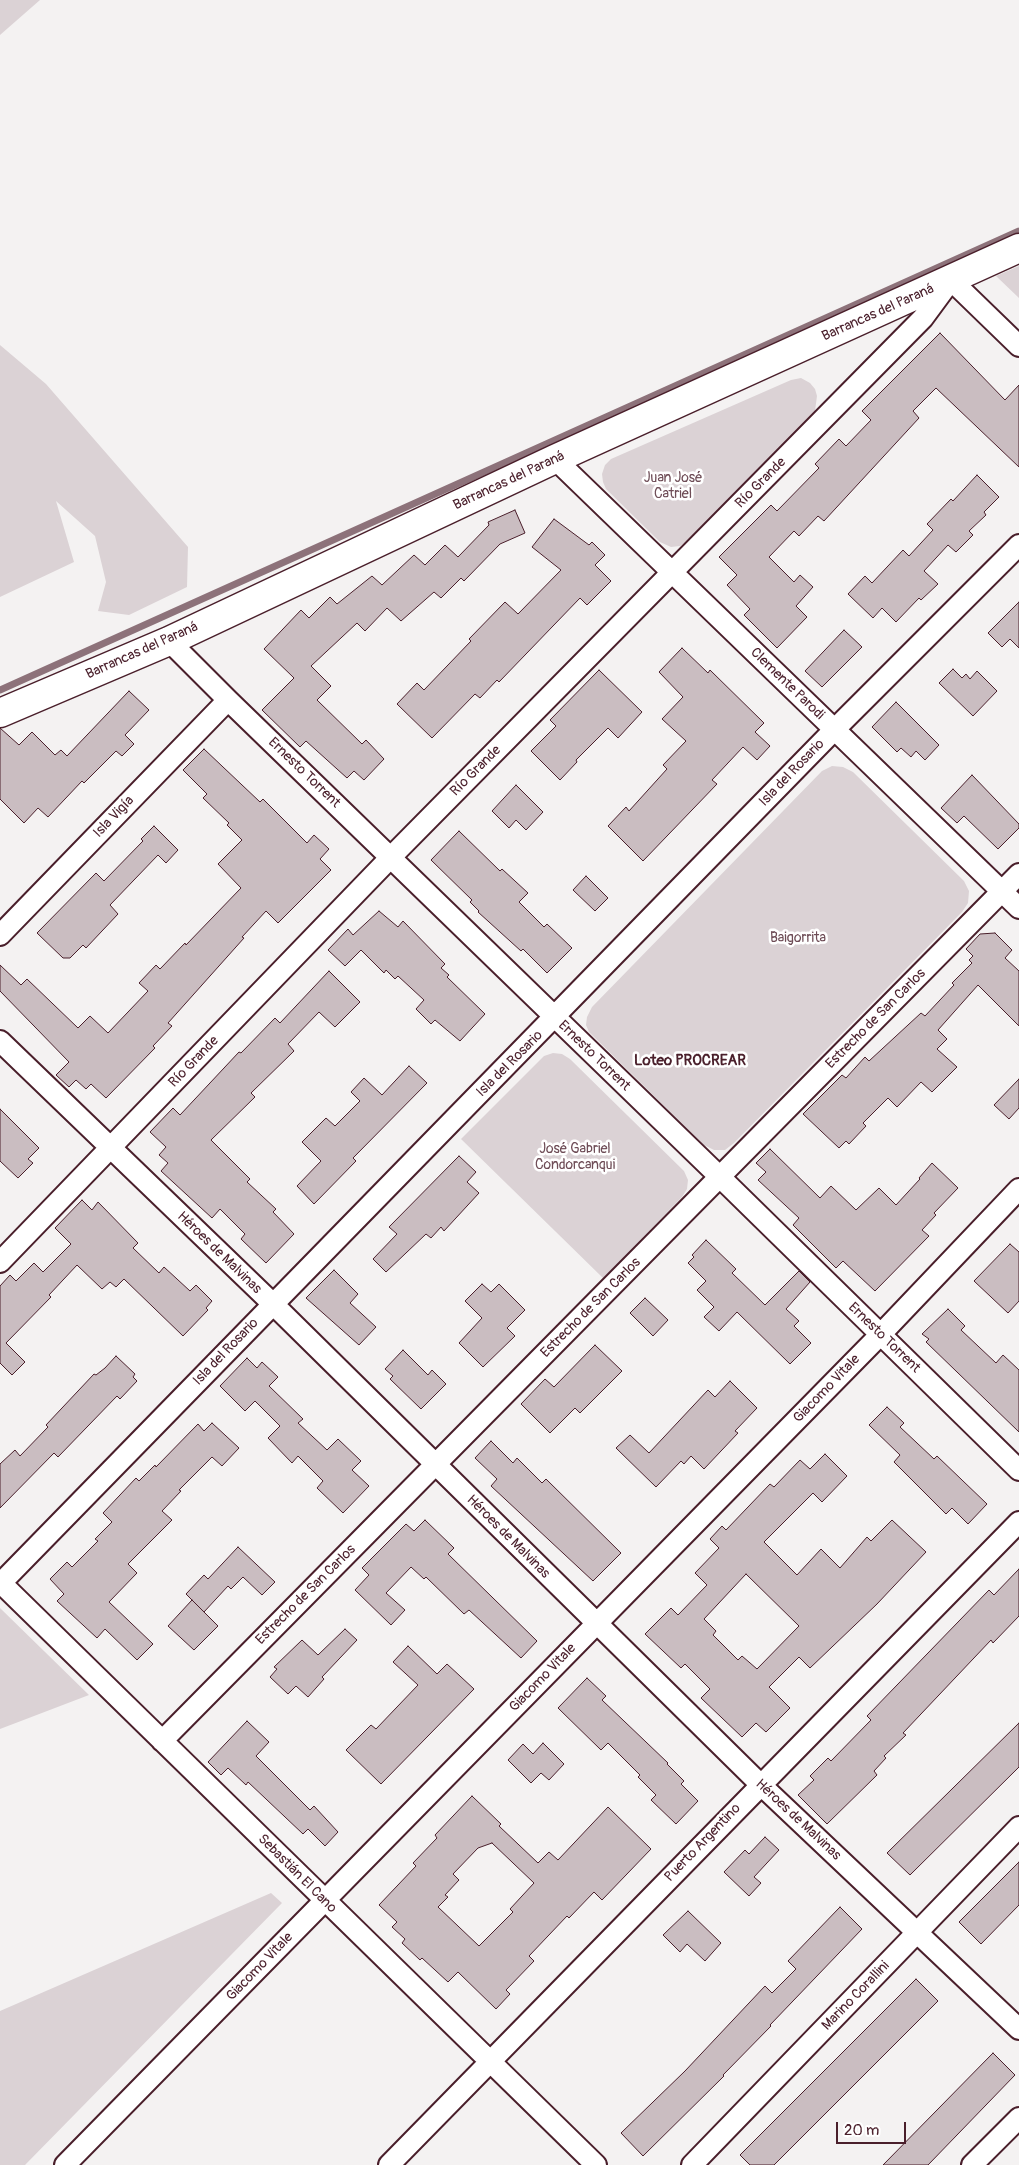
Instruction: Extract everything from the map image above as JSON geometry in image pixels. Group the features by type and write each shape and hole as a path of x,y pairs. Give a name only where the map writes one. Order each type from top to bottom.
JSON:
{"street":[{"name":"Barrancas del Paraná","path":"0,713 169,641 555,460 1019,248"},
{"path":"950,280 1019,346"},
{"name":"Río Grande","path":"0,1262 391,857 923,318 950,280"},
{"name":"Clemente Parodi","path":"555,460 1019,908"},
{"name":"Isla del Rosario","path":"1,1582 555,1018 834,730 1019,545"},
{"name":"Ernesto Torrent","path":"169,641 1019,1470"},
{"name":"Isla Vigía","path":"0,935 228,700"},
{"name":"Estrecho de San Carlos","path":"162,1741 1019,874"},
{"name":"Héroes de Malvinas","path":"0,1041 272,1304 760,1784 1019,2029"},
{"name":"Giacomo Vitale","path":"66,2165 881,1334 1019,1190"},
{"name":"Puerto Argentino","path":"389,2165 760,1784 1019,1522"},
{"name":"Sebastián El Cano","path":"1,1582 324,1901 596,2165"},
{"name":"Marino Corallini","path":"692,2165 1019,1827"},
{"path":"972,2165 1019,2118"}],"green space":[{"path":"0,0 40,0 0,35"},
{"path":"1019,266 1019,298 996,276"},
{"path":"0,345 46,384 188,547 187,587 129,615 98,611 106,582 95,536 56,501 74,562 0,597"},
{"name":"Juan José Catriel","path":"801,378 810,383 815,389 817,396 815,411 680,546 671,547 660,542 606,489 602,474 605,465 611,459 791,380"},
{"name":"Baigorrita","path":"832,766 843,767 853,772 964,881 969,891 968,903 962,912 734,1143 725,1150 714,1150 704,1145 589,1032 586,1025 587,1017 592,1007 822,771"},
{"name":"José Gabriel Condorcanqui","path":"553,1053 562,1054 570,1059 684,1171 688,1180 687,1189 682,1197 603,1278 461,1139 544,1056"},
{"path":"0,1608 89,1695 0,1729"},
{"path":"271,1893 282,1903 25,2165 0,2165 0,2011"}],"building":[{"path":"940,333 1005,400 1019,385 1019,467 936,388 913,411 919,418 824,521 818,516 799,536 794,531 769,557 794,582 800,575 813,587 796,606 807,617 777,648 744,615 750,609 727,585 737,575 719,557 771,505 777,511 819,468 815,464 839,439 846,446 871,420 862,411"},
{"path":"977,475 999,497 984,512 986,515 969,531 973,535 956,552 948,545 924,571 938,584 921,600 919,598 896,622 882,608 873,618 848,594 865,576 872,583 903,550 909,556 933,530 927,524 951,499 953,501"},
{"path":"515,510 525,533 500,544 464,581 461,578 441,598 434,592 401,621 387,608 365,631 357,623 311,666 331,686 317,700 362,744 366,740 384,759 364,780 354,771 347,778 306,741 300,747 262,710 294,678 264,649 301,610 309,618 330,597 337,604 372,576 382,585 414,555 425,565 445,545 458,557 489,525 488,522"},
{"path":"554,519 589,545 592,542 605,555 595,565 611,581 587,605 580,598 499,682 497,680 480,698 475,694 432,738 397,704 417,683 424,690 505,602 518,614 561,570 532,547"},
{"path":"1019,602 1019,648 1010,639 1002,647 988,633"},
{"path":"844,630 862,647 822,687 805,671"},
{"path":"682,648 708,673 710,670 764,723 755,732 770,746 757,760 743,747 712,780 717,784 643,861 608,826 626,807 629,811 667,769 663,765 686,741 662,719 683,697 659,672"},
{"path":"953,669 962,678 966,674 970,679 977,671 997,691 973,716 939,683"},
{"path":"599,670 642,712 618,738 608,728 576,760 577,762 560,780 531,751 556,726 550,720"},
{"path":"129,691 149,710 125,735 134,744 122,756 116,751 84,783 82,781 48,817 38,808 24,823 0,799 0,728 19,745 32,732 55,755 61,750 67,756"},
{"path":"896,702 939,745 925,760 916,751 911,757 901,748 897,752 872,727"},
{"path":"204,749 260,802 263,799 307,843 314,835 329,849 320,859 331,870 278,923 266,911 168,1023 172,1026 153,1046 155,1048 106,1098 91,1084 86,1089 76,1080 69,1087 56,1075 69,1062 0,991 0,965 21,985 27,979 78,1028 90,1016 108,1033 148,991 139,983 156,965 160,969 185,943 186,945 241,888 218,864 242,840 227,825 229,823 203,798 207,794 183,770"},
{"path":"972,775 1019,824 1019,828 998,849 964,816 957,823 941,808"},
{"path":"516,785 543,812 526,830 516,820 509,828 492,811"},
{"path":"154,826 178,850 166,863 158,855 110,905 118,914 86,948 83,945 70,958 63,958 37,933 96,873 104,881 143,841 141,839"},
{"path":"459,831 500,871 502,869 528,893 519,902 544,927 547,924 572,948 547,973 523,949 521,951 478,912 470,902 472,900 431,860"},
{"path":"586,876 608,898 595,911 573,890"},
{"path":"379,911 398,927 403,921 445,964 441,968 449,975 447,977 485,1014 460,1041 435,1020 431,1024 416,1009 424,1000 398,976 395,979 386,970 384,973 361,950 345,966 328,950 348,929 353,935"},
{"path":"995,933 1012,950 1005,958 1019,971 1019,1026 978,985 938,1030 947,1039 937,1049 957,1067 932,1092 921,1082 897,1107 888,1098 863,1123 866,1126 849,1144 846,1141 839,1148 803,1114 842,1075 846,1078 865,1057 869,1061 921,1013 925,1016 954,985 952,983 972,963 969,960 973,956 966,949 980,934"},
{"path":"329,971 360,1002 335,1027 319,1012 288,1044 294,1051 251,1093 255,1097 211,1140 250,1179 247,1182 276,1209 273,1212 294,1234 266,1263 241,1239 245,1234 220,1209 212,1218 161,1171 168,1163 159,1155 166,1147 150,1132 173,1108 180,1115 239,1052 241,1053 275,1018 280,1023"},
{"path":"409,1066 427,1083 353,1158 356,1161 314,1204 297,1186 321,1161 302,1142 326,1118 335,1126 360,1101 351,1092 364,1078 382,1095"},
{"path":"1019,1079 1019,1108 1009,1119 994,1105"},
{"path":"0,1109 39,1148 28,1159 33,1163 18,1178 0,1161"},
{"path":"770,1149 820,1198 831,1186 856,1210 879,1188 896,1205 932,1163 958,1188 934,1213 936,1215 922,1230 929,1236 875,1291 843,1261 836,1268 793,1225 799,1218 758,1180 766,1172 756,1163"},
{"path":"459,1156 476,1172 467,1182 479,1193 444,1231 441,1227 431,1238 426,1234 386,1272 373,1259 397,1234 389,1227"},
{"path":"82,1200 92,1210 98,1202 138,1243 133,1248 159,1273 164,1267 190,1291 196,1285 212,1301 206,1308 208,1310 183,1336 124,1279 116,1287 110,1282 102,1289 77,1265 49,1295 51,1297 6,1343 25,1362 12,1375 0,1363 0,1286 10,1275 16,1281 34,1263 43,1272 71,1244 55,1228"},
{"path":"706,1240 736,1269 732,1273 765,1305 799,1271 810,1282 786,1309 799,1321 794,1326 811,1343 790,1364 737,1312 719,1331 704,1317 714,1307 697,1290 706,1281 688,1263 694,1257 692,1255"},
{"path":"1010,1244 1019,1252 1019,1301 1008,1313 974,1281"},
{"path":"334,1270 358,1294 350,1303 376,1327 359,1345 306,1298"},
{"path":"482,1284 491,1292 499,1284 525,1310 507,1328 515,1336 483,1367 459,1343 482,1318 465,1301"},
{"path":"645,1298 668,1320 653,1336 630,1313"},
{"path":"948,1309 965,1326 961,1330 996,1363 1003,1355 1019,1370 1019,1432 926,1342 929,1339 922,1334"},
{"path":"595,1345 622,1371 580,1413 575,1408 550,1433 521,1404 545,1379 554,1387"},
{"path":"403,1350 428,1375 432,1370 446,1384 421,1409 390,1379 393,1376 385,1369"},
{"path":"116,1356 135,1374 133,1377 137,1381 120,1399 117,1396 58,1457 54,1453 0,1508 0,1464 15,1450 20,1456 94,1374 96,1375 105,1368"},
{"path":"247,1358 257,1368 262,1362 278,1377 269,1386 303,1419 298,1423 327,1450 338,1439 361,1461 352,1470 369,1486 343,1513 317,1488 323,1481 298,1456 292,1463 268,1438 280,1426 255,1401 245,1411 220,1386"},
{"path":"730,1381 757,1408 735,1431 738,1433 704,1469 691,1456 684,1464 681,1461 656,1487 616,1448 630,1435 649,1453 708,1390 715,1397"},
{"path":"887,1407 904,1423 900,1427 934,1459 937,1456 987,1504 968,1524 952,1508 946,1514 894,1462 900,1455 869,1425"},
{"path":"212,1423 239,1448 222,1466 212,1457 179,1490 181,1491 162,1511 172,1520 128,1564 137,1573 109,1602 153,1644 137,1660 105,1629 97,1638 57,1601 64,1594 50,1579 67,1562 72,1567 98,1541 95,1539 112,1522 103,1513 136,1478 139,1481 155,1465 156,1467 198,1424 204,1431"},
{"path":"491,1441 513,1463 517,1458 542,1483 546,1479 621,1553 593,1581 491,1486 497,1479 475,1458"},
{"path":"825,1454 847,1476 822,1502 813,1493 764,1542 797,1575 821,1549 840,1568 867,1537 871,1541 892,1520 926,1552 877,1604 810,1668 799,1657 769,1687 790,1708 766,1732 756,1723 742,1737 701,1698 710,1689 685,1664 681,1668 645,1634 671,1608 678,1615 707,1585 695,1573 719,1548 710,1539 722,1526 726,1530 770,1484 774,1487 800,1460 810,1469","holes":["746,1574 799,1626 757,1669 742,1656 738,1660 713,1635 716,1631 704,1619"]},
{"path":"425,1520 454,1548 448,1554 537,1641 521,1658 469,1610 464,1614 426,1577 424,1579 411,1567 386,1593 405,1610 391,1625 355,1590 369,1575 362,1568 406,1524 414,1531"},
{"path":"238,1547 275,1582 262,1595 243,1577 231,1589 228,1586 204,1612 186,1594 204,1575 208,1579"},
{"path":"1019,1569 1019,1616 993,1643 991,1640 903,1733 906,1735 884,1756 886,1758 874,1771 877,1775 827,1824 798,1795 814,1780 810,1776 828,1758 831,1761 871,1720 867,1716 989,1590 994,1595"},
{"path":"192,1600 218,1626 194,1650 168,1626"},
{"path":"345,1629 357,1640 322,1677 324,1679 308,1697 296,1686 288,1694 270,1677 277,1669 274,1667 302,1640 318,1655"},
{"path":"408,1646 437,1674 447,1664 474,1689 381,1784 346,1750 371,1725 376,1729 418,1685 393,1662"},
{"path":"587,1678 606,1696 602,1700 668,1763 684,1781 681,1784 698,1801 676,1824 651,1800 656,1795 638,1777 640,1775 608,1743 601,1750 558,1708"},
{"path":"247,1721 269,1742 256,1756 310,1810 314,1806 338,1832 325,1846 308,1829 303,1834 248,1782 246,1785 228,1768 221,1775 208,1762"},
{"path":"1019,1723 1019,1767 910,1875 887,1853"},
{"path":"543,1743 564,1764 549,1780 541,1773 531,1783 508,1760 523,1744 533,1754"},
{"path":"472,1796 501,1824 499,1826 538,1863 549,1852 558,1860 608,1807 651,1849 602,1900 594,1892 569,1918 567,1916 529,1956 534,1961 506,1990 510,1994 496,2009 458,1972 448,1982 422,1958 420,1960 402,1943 405,1939 392,1927 397,1922 379,1905 416,1866 413,1863 437,1838 435,1835","holes":["492,1843 534,1883 510,1909 513,1912 479,1946 438,1907 448,1897 445,1895 459,1880 453,1874 478,1848"]},
{"path":"765,1837 779,1850 754,1877 761,1883 749,1896 724,1872 745,1850 749,1854"},
{"path":"1019,1862 1019,1905 981,1944 959,1922"},
{"path":"840,1907 862,1929 724,2076 643,2156 621,2133 685,2071 765,1986 772,1993 796,1969 788,1961"},
{"path":"688,1911 721,1943 705,1961 687,1944 680,1952 663,1935"},
{"path":"916,1979 938,2001 774,2165 750,2165 740,2155"},
{"path":"993,2053 1015,2075 928,2165 883,2165"}],"waterway":[{"path":"0,690 1019,231"}],"district":[{"name":"Loteo PROCREAR","path":"690,1061"}]}
